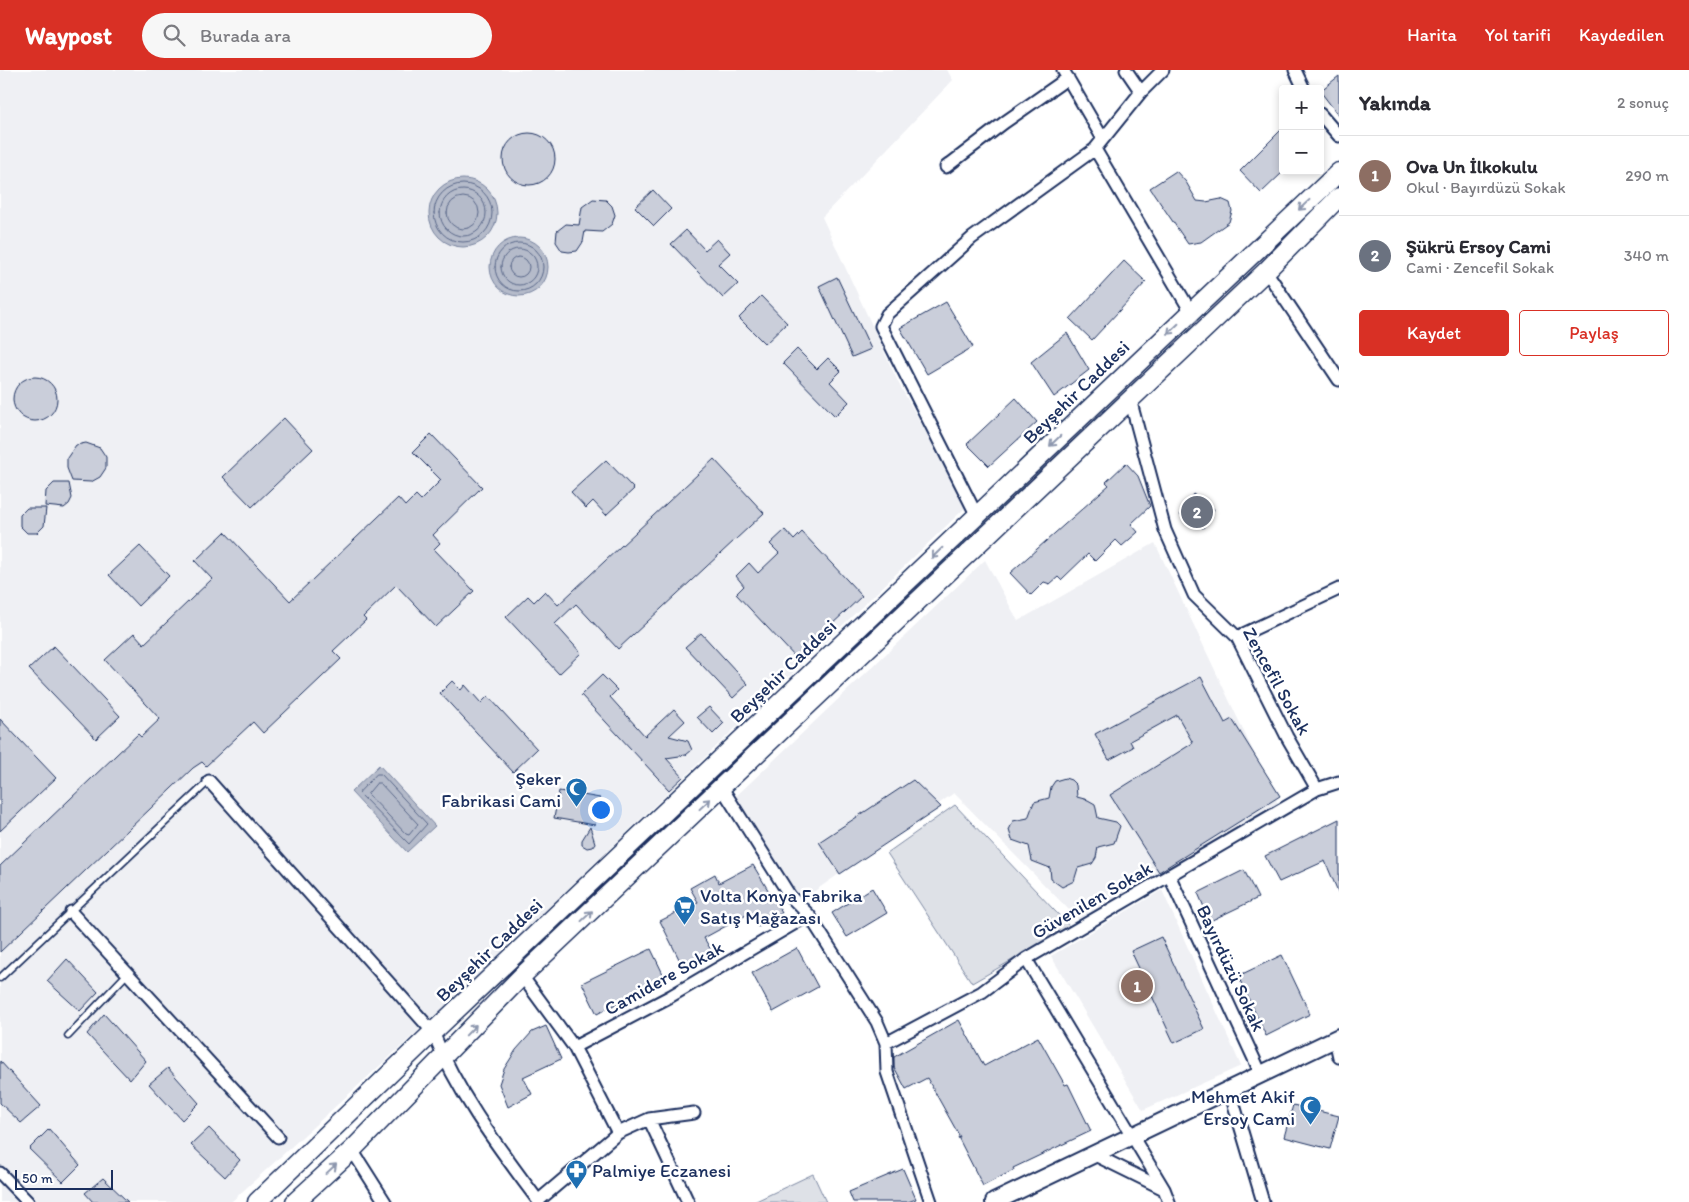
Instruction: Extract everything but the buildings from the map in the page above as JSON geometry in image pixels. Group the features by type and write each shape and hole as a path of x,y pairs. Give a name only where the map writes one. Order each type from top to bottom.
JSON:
{"main road":[{"name":"Beyşehir Caddesi","path":"257,1202 433,1032 1339,172"},
{"path":"295,1202 352,1150 444,1058 522,976 1266,271 1339,198"}],"street":[{"path":"1126,70 1141,92"},
{"path":"977,516 881,326 887,314 972,238 1096,149 1141,92 1163,70"},
{"path":"1295,70 1302,85"},
{"path":"946,167 1065,74 1103,139"},
{"path":"1324,119 1339,136"},
{"path":"1096,149 1191,312"},
{"path":"1266,271 1339,380"},
{"name":"Zencefil Sokak","path":"1130,400 1165,530 1194,595 1237,637 1317,790"},
{"path":"1237,637 1339,589"},
{"path":"209,781 433,1032 444,1058 476,1115 538,1201 618,1133 649,1119 694,1113"},
{"name":"Güvenilen Sokak","path":"886,1043 982,992 1026,959 1169,875 1317,790 1339,782"},
{"path":"722,788 790,896 809,915 877,1022 886,1043 887,1072 931,1202"},
{"name":"Bayırdüzü Sokak","path":"1169,875 1261,1074"},
{"path":"71,912 278,1137"},
{"name":"Camidere Sokak","path":"574,1047 671,996 809,915"},
{"path":"1026,959 1164,1188 1169,1202"},
{"path":"522,976 574,1047 618,1133"},
{"path":"994,1202 1132,1137 1228,1088 1337,1038 1339,1057"},
{"path":"1228,1088 1263,1202"},
{"path":"649,1119 688,1202"},
{"path":"352,1150 386,1202"},
{"path":"1095,1155 1164,1188"},
{"path":"0,1173 28,1202"}],"lane":[{"path":"0,978 209,781"},
{"path":"68,1036 128,973"}],"shaded area":[{"path":"0,70 947,70 953,80 822,217 899,384 967,506 456,996 231,1202 0,1202"},
{"path":"1155,543 1280,808 1078,919 954,793 792,907 733,799 985,560 1018,621"},
{"path":"955,805 1070,927 972,983 887,853"},
{"path":"1162,890 1241,1066 1143,1110 1051,956"},
{"path":"813,1174 826,1202 754,1202"}],"water":[{"path":"456,179 470,179 482,184 492,194 497,206 497,220 492,232 482,242 470,247 456,247 444,242 434,232 429,220 429,206 434,194 444,184"},
{"path":"519,238 530,240 540,246 546,256 548,267 546,278 540,288 530,294 519,296 508,294 498,288 492,278 490,267 492,256 498,246 508,240"},
{"path":"379,765 435,826 407,852 351,792"}],"place":[{"name":"Şükrü Ersoy Cami","path":"1197,512"},
{"name":"Şeker Fabrikasi Cami","path":"577,808"},
{"name":"Volta Konya Fabrika Satış Mağazası","path":"684,925"},
{"name":"Ova Un İlkokulu","path":"1137,986"},
{"name":"Mehmet Akif Ersoy Cami","path":"1311,1126"},
{"name":"Palmiye Eczanesi","path":"576,1189"}]}
